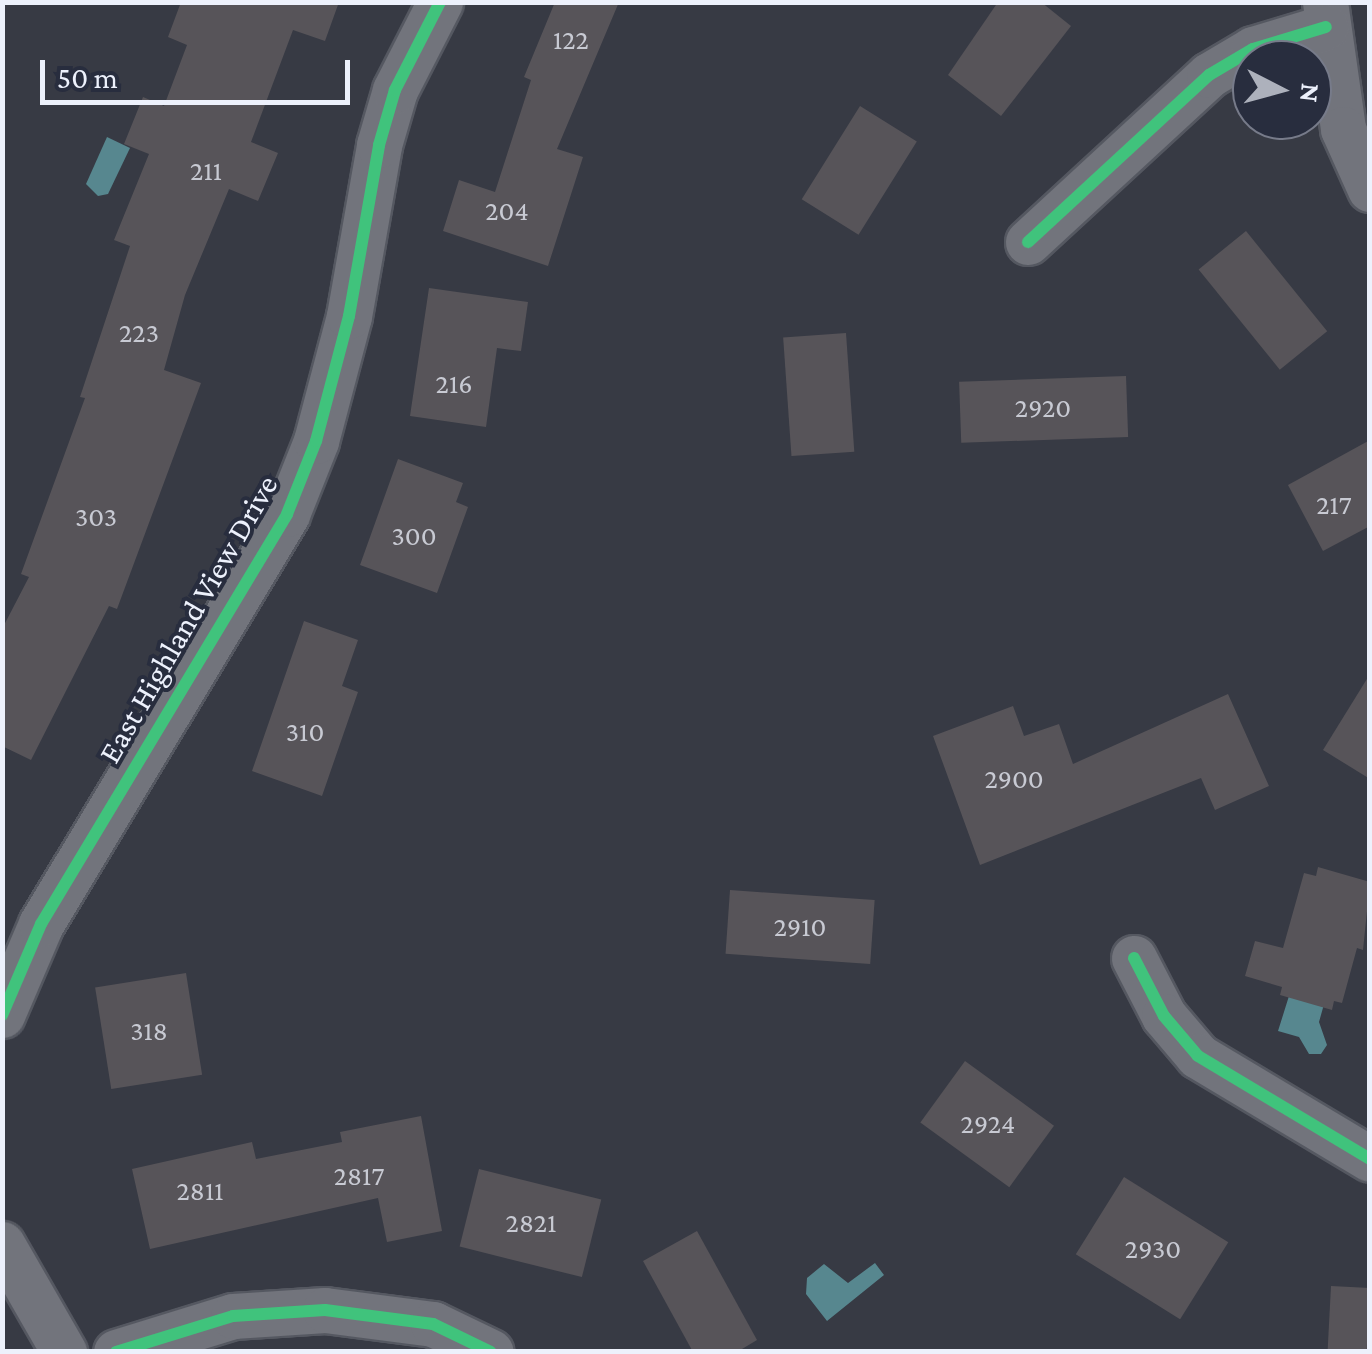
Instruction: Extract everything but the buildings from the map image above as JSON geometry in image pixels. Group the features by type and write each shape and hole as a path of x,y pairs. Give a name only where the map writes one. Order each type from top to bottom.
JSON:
{"street":[{"name":"East Highland View Drive","path":"2,1015 40,924 287,514 316,441 349,316 384,127 440,2"},
{"path":"1028,242 1209,75 1326,15 1343,129 1370,188"},
{"path":"1134,958 1164,1016 1198,1056 1370,1159"},
{"path":"2,1244 64,1352"},
{"path":"116,1352 234,1316 326,1310 433,1324 492,1352"}],"water":[{"path":"107,137 130,148 108,194 98,196 86,184"},
{"path":"1294,980 1328,990 1319,1022 1327,1045 1321,1054 1309,1054 1299,1037 1278,1031"},
{"path":"875,1263 884,1275 827,1321 806,1294 807,1278 824,1264 848,1283"}],"cycle path":[{"path":"2,1015 41,924 287,514 316,441 349,316 379,145 395,90 440,2"},
{"path":"1028,242 1209,75 1253,49 1326,27"},
{"path":"1134,958 1164,1016 1198,1056 1370,1159"},
{"path":"116,1352 233,1316 325,1310 433,1324 491,1352"}]}
